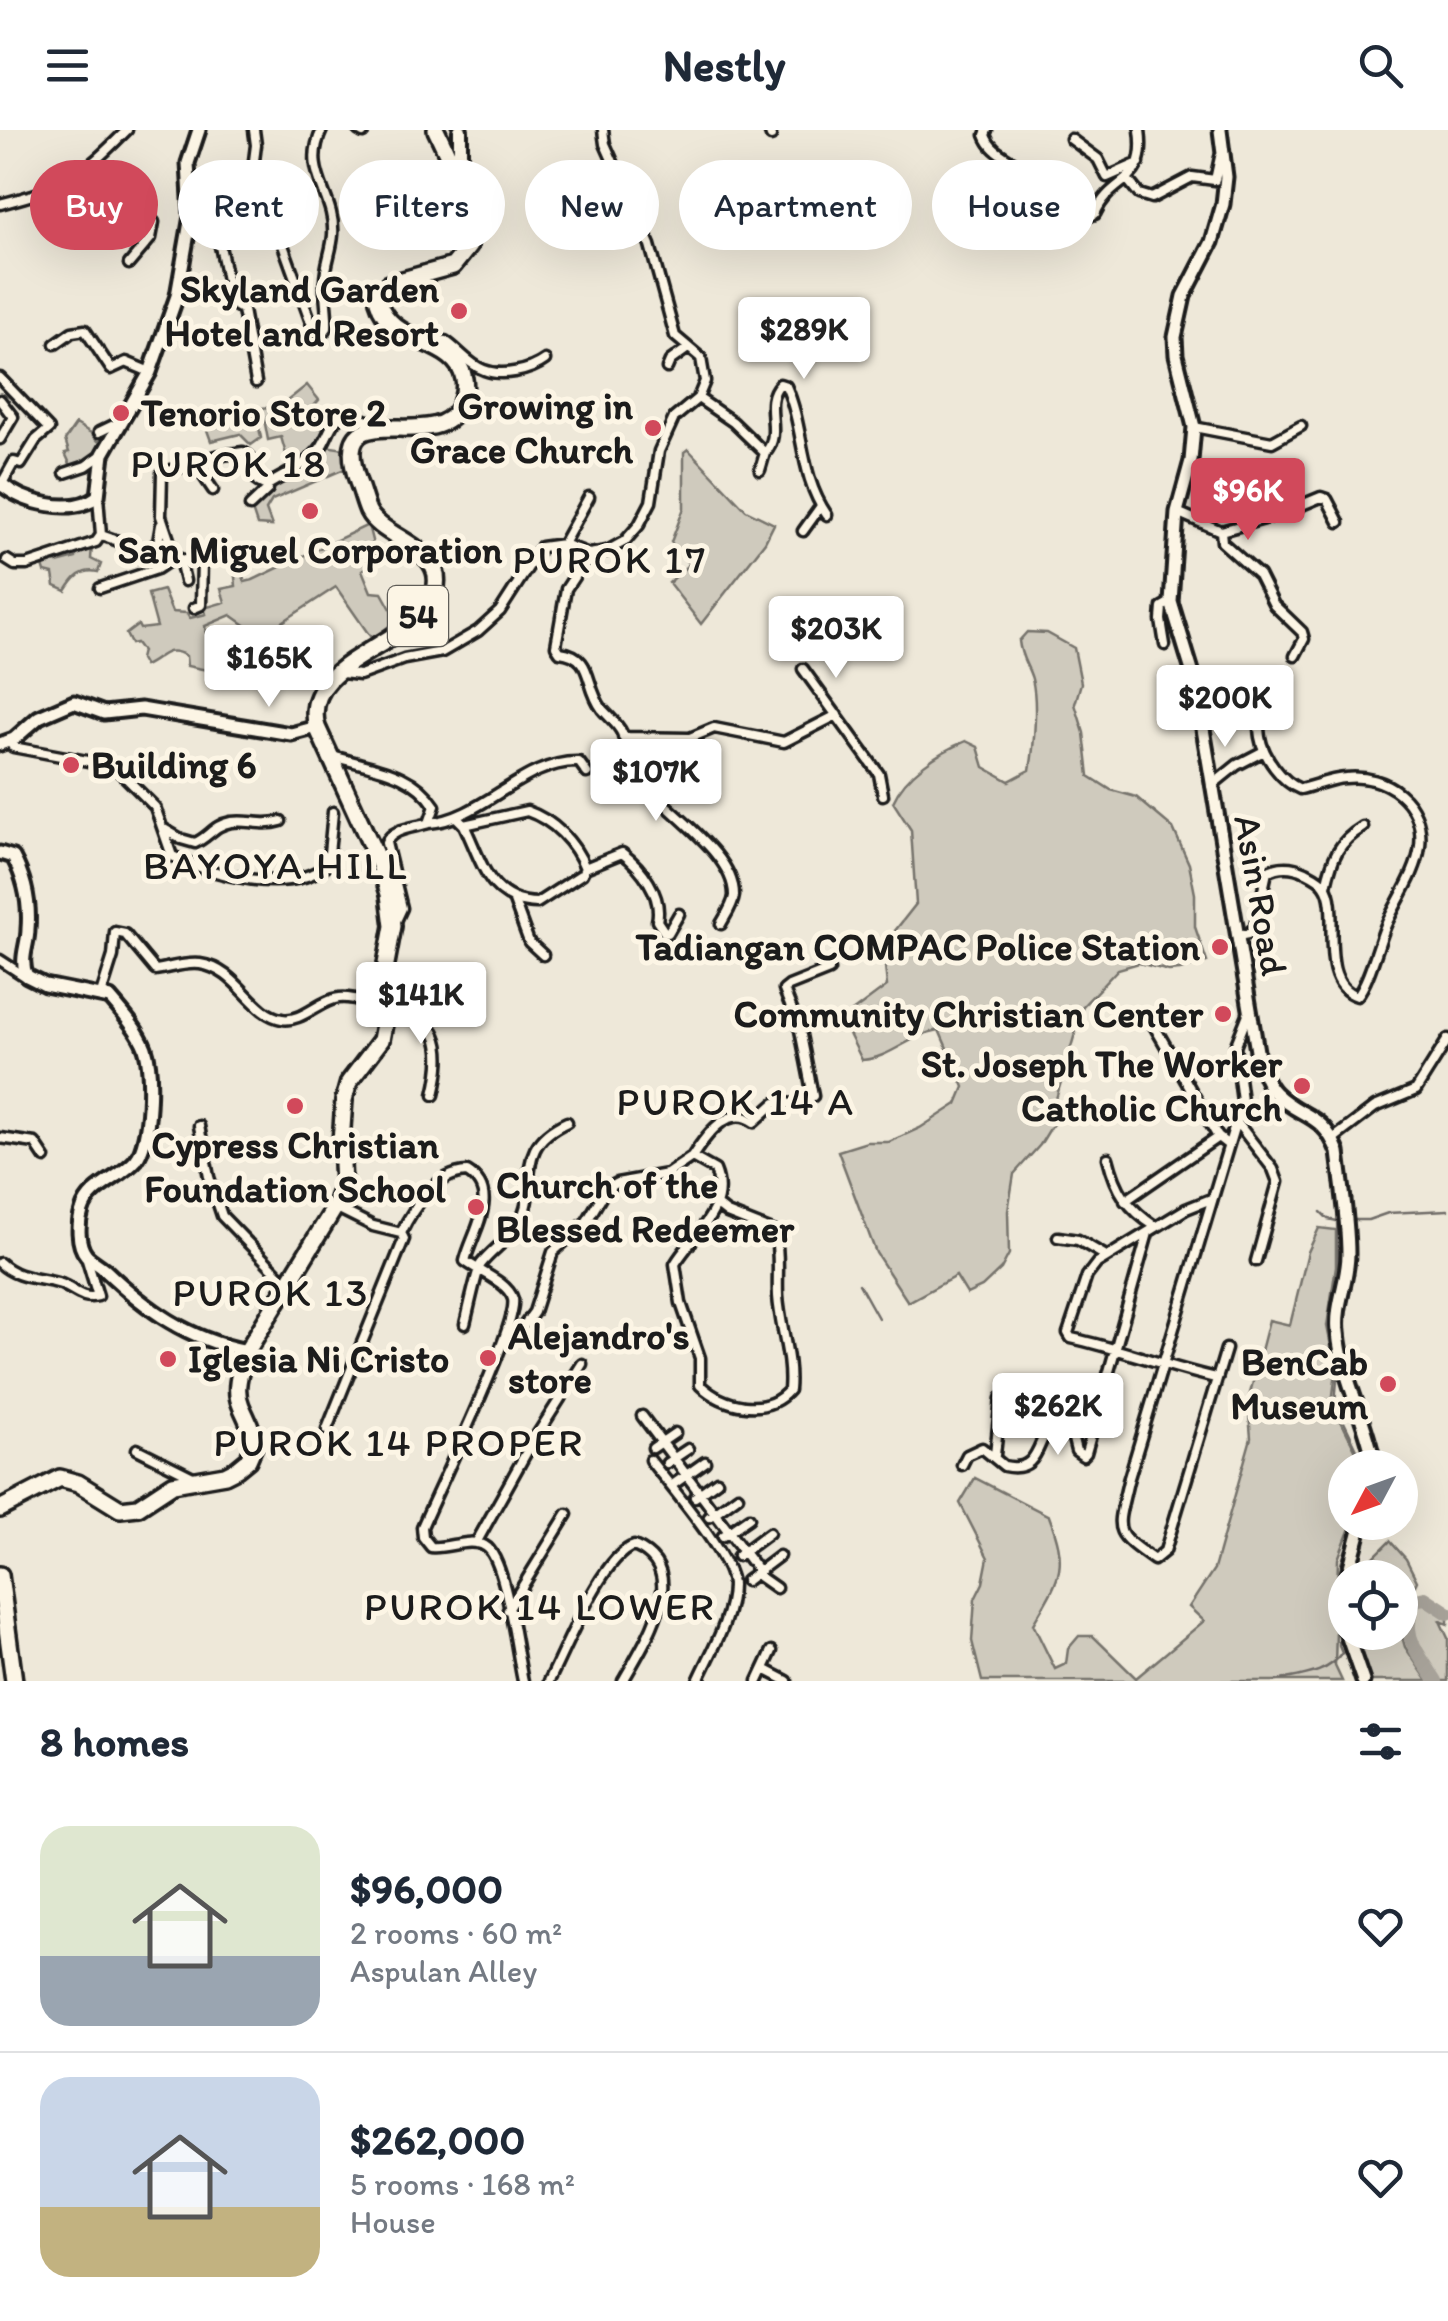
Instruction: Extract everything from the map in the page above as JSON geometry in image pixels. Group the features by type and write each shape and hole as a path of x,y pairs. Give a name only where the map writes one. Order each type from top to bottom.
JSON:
{"highway":[{"path":"436,130 450,160"},
{"path":"388,428 445,423 456,412 464,392 463,373 451,357 392,326 379,307 378,296 388,284 453,266 466,250"},
{"name":"54","path":"318,728 313,713 322,688 338,672 421,614 434,593 434,572 428,559 415,546 377,523 369,512 353,467 350,455 358,436 388,428"},
{"path":"0,1509 60,1478 72,1480 109,1503 128,1509 138,1507 173,1484 225,1475 242,1465 254,1449 254,1434 238,1397 238,1376 246,1351 335,1207 343,1185 344,1100 349,1082 380,1040 393,926 390,894 380,865 318,728"},
{"path":"0,1575 6,1656 14,1681"}],"main road":[{"path":"460,130 461,160"}],"street":[{"path":"96,160 127,130"},
{"path":"189,160 199,130"},
{"path":"254,130 251,184 278,234 313,328 320,335 327,328 325,275 334,230 315,173 315,150 322,130"},
{"path":"338,672 360,675 404,659 442,652 491,621 517,586 536,550 562,544 588,554 615,548 639,525 651,502 657,459 670,426 681,410 698,398 705,371 701,358 675,336 650,245 602,130"},
{"path":"988,130 985,136 990,146 1025,172 1034,197 1058,226 1094,214 1101,198 1140,164 1140,130"},
{"name":"Asin Road","path":"1220,130 1226,177 1220,216 1205,257 1184,296 1175,337 1194,427 1191,461 1177,512 1171,602 1195,682 1258,1057 1268,1084 1278,1096 1317,1119 1333,1139"},
{"path":"1071,139 1098,158 1108,176 1140,164"},
{"path":"1127,179 1147,199 1192,177 1215,180 1222,144"},
{"path":"0,204 30,196"},
{"path":"128,264 140,250"},
{"path":"65,473 86,466 102,454 126,419 150,372 184,269 187,250"},
{"path":"219,250 231,303 243,310 256,382"},
{"path":"55,344 72,332 85,330 110,369 126,362 150,372"},
{"path":"434,347 440,340 445,341 489,372 526,371 545,360"},
{"path":"667,368 688,348"},
{"path":"0,378 50,428 36,440 21,464 14,462 1,485 19,497 64,505 82,506 98,496"},
{"path":"760,470 775,430 773,391 783,384 796,411 806,476 827,515"},
{"path":"698,398 733,422 765,453"},
{"path":"0,400 13,417 0,438"},
{"path":"266,486 310,458 321,447 331,425 344,413 388,428"},
{"path":"98,432 126,419"},
{"path":"1194,427 1272,442 1301,426"},
{"path":"138,557 158,542 162,473 194,462 246,453 258,482 266,486"},
{"path":"7,560 27,565 96,542 101,535 98,496 102,454"},
{"path":"194,462 212,490"},
{"path":"250,506 268,490 266,486"},
{"path":"562,544 590,497"},
{"path":"1177,512 1220,532 1321,497 1328,499 1339,522"},
{"path":"803,531 821,506"},
{"path":"162,520 185,581"},
{"path":"1220,532 1225,546 1259,576 1270,599 1302,632 1304,639 1295,656"},
{"path":"101,535 118,542"},
{"path":"100,588 178,559 240,553 244,567"},
{"path":"588,554 566,589 556,646 560,652 582,659 593,693 623,737 636,774 713,850 724,866 734,899 721,924"},
{"path":"194,608 201,604 202,559"},
{"path":"1166,645 1161,614 1162,607 1171,602"},
{"path":"802,670 879,774 883,795"},
{"path":"1243,692 1256,703 1264,751 1294,788 1346,778 1382,781 1406,799 1417,818 1420,847 1414,866 1357,996 1347,991 1333,962 1326,886 1334,853 1363,827"},
{"path":"5,743 39,716 74,702 104,713 141,709 290,734 318,728"},
{"path":"623,737 690,738 714,728 784,742 837,715"},
{"path":"5,743 114,766 154,807 169,852 176,858 265,883 315,875 328,864 333,812"},
{"path":"1211,786 1236,765 1264,751"},
{"path":"333,756 412,781 426,792 434,806 428,824"},
{"path":"461,822 534,774 567,762 579,762 587,773"},
{"path":"393,926 402,908 386,843 396,832 527,811 565,835 585,868"},
{"path":"164,829 181,840 195,843 209,830 232,822 268,825 281,821"},
{"path":"461,822 492,881 514,901 536,903 582,874 585,868 625,854 654,890 657,921 665,933 680,914"},
{"path":"0,853 14,857 23,880 28,932 23,964 30,979"},
{"path":"1238,936 1255,927 1264,876 1273,868 1300,869 1326,886"},
{"path":"514,901 530,942 543,955"},
{"path":"0,1263 21,1276 61,1284 90,1298 98,1296 78,1231 83,1206 93,1192 115,1179 143,1149 149,1086 143,1043 102,991 113,956 115,932 125,934 154,970 190,964 224,972 264,1010 282,1019 336,998 420,1018 439,1041 440,1070 434,1096"},
{"path":"0,960 45,985 106,996"},
{"path":"504,1343 516,1335 534,1312 553,1252 587,1221 606,1189 617,1183 667,1174 692,1157 710,1130 729,1117 746,1116 754,1122 775,1103 800,1104 813,1096 800,1030 784,990 829,970"},
{"path":"1226,1349 1165,1551 1154,1560 1122,1537 1118,1526 1243,1094 1235,1047 1251,1008"},
{"path":"1149,1017 1218,1137 1227,1144"},
{"path":"1372,1450 1342,1358 1338,1331 1337,1310 1348,1253 1338,1152 1333,1139 1375,1107 1416,1090 1448,1039"},
{"path":"1235,1120 1278,1182 1256,1261"},
{"path":"465,1324 478,1270 521,1218 528,1168 535,1150 550,1130 567,1122"},
{"path":"199,1126 222,1216 287,1283"},
{"path":"1124,1202 1218,1137"},
{"path":"0,1138 36,1143 45,1158"},
{"path":"692,1157 715,1170 720,1194 717,1205 675,1264 681,1303 700,1358 700,1386 732,1404 752,1406 771,1402 789,1390 790,1374 778,1299 775,1232 726,1213 717,1205"},
{"path":"1108,1158 1124,1202 1152,1230"},
{"path":"401,1234 435,1185 460,1172 476,1178 484,1198 466,1262 506,1288 513,1298 504,1343 422,1526 423,1537 431,1548 484,1545 497,1561 523,1681"},
{"path":"1211,1199 1186,1209 1106,1256 1086,1276 1068,1333 1071,1338 1115,1347 1164,1366 1216,1378"},
{"path":"328,1428 404,1238 335,1207"},
{"path":"962,1465 967,1455 982,1448 1010,1468 1030,1462 1050,1422 1058,1418 1067,1422 1076,1452 1083,1456 1152,1230"},
{"path":"1058,1236 1078,1240 1106,1256"},
{"path":"86,1255 157,1315 217,1344 246,1351"},
{"path":"476,1543 582,1364"},
{"path":"995,1455 1002,1398"},
{"path":"642,1416 658,1445 686,1475 741,1554 776,1588"},
{"path":"658,1445 675,1433"},
{"path":"137,1449 195,1478"},
{"path":"670,1460 688,1449"},
{"path":"650,1460 724,1560 732,1579 729,1606 698,1681"},
{"path":"670,1486 706,1462"},
{"path":"697,1495 717,1481"},
{"path":"712,1514 738,1496"},
{"path":"508,1610 567,1514"},
{"path":"726,1534 749,1518"},
{"path":"741,1554 769,1533"},
{"path":"549,1681 602,1574 618,1554 634,1546 654,1563 663,1592 656,1619 624,1681"},
{"path":"746,1581 779,1556"},
{"path":"1352,1650 1363,1681"},
{"path":"758,1681 772,1651"},
{"path":"764,1669 788,1681"}],"shaded area":[{"path":"307,385 319,400 313,407 317,418 314,423 324,429 311,452 290,468 281,437 268,440 262,408 282,405"},
{"path":"238,409 243,421 257,417 261,438 251,445 240,434 211,441 203,419"},
{"path":"76,424 98,441 106,441 100,452 72,468 65,453 69,452 65,440"},
{"path":"325,446 345,449 347,468 272,500 266,510 272,526 257,525 251,507 303,469"},
{"path":"688,449 746,510 774,524 765,542 701,624 669,583 689,564 671,542 684,508 684,452"},
{"path":"368,525 377,560 362,570 371,592 382,593 391,609 424,591 417,605 372,639 336,587 261,636 231,615 205,626 208,645 222,673 187,666 186,656 173,652 144,666 140,659 142,651 136,643 131,644 126,634 138,625 140,629 157,627 148,594 163,590 172,612 187,613 190,618 206,614 204,608 225,602 221,589 236,586 233,559 237,558 245,582 253,580"},
{"path":"92,546 91,559 101,564 98,572 79,575 66,591 55,586 53,574 45,572 42,562 55,557 57,563 76,558 76,551"},
{"path":"1027,632 1047,633 1074,648 1081,683 1075,704 1084,733 1089,776 1111,790 1136,797 1173,828 1189,864 1195,894 1195,927 1207,962 1169,971 1139,963 1118,969 1083,1006 1056,1099 1054,1122 1014,1174 1008,1211 1009,1254 1001,1269 982,1287 967,1294 956,1276 908,1302 876,1253 838,1151 867,1142 889,1142 920,1128 957,1104 964,1087 939,1030 862,1060 846,1028 852,1012 887,986 883,946 916,904 911,830 893,802 898,792 924,765 966,741 978,747 984,767 1009,781 1030,770 1035,700 1019,641"},
{"path":"1319,1228 1336,1230 1336,1266 1327,1326 1336,1371 1332,1403 1356,1450 1328,1450 1328,1540 1345,1540 1338,1560 1328,1560 1328,1650 1335,1650 1335,1666 1342,1681 982,1681 972,1641 975,1599 988,1558 960,1503 975,1478 1049,1516 1059,1548 1059,1572 1033,1624 1055,1669 1066,1664 1068,1649 1079,1636 1093,1636 1136,1678 1204,1621 1189,1607 1214,1569 1251,1438 1248,1401 1269,1320 1290,1325 1308,1252"},
{"path":"1390,1541 1406,1560 1371,1560"},
{"path":"1425,1598 1448,1613 1448,1624 1440,1621 1448,1638 1448,1681 1436,1681 1416,1650 1418,1599"},
{"path":"1359,1650 1407,1650 1428,1681 1370,1681"}],"waterway":[{"path":"1353,1220 1388,1213 1448,1210"},
{"path":"1321,1212 1337,1221 1338,1264 1328,1326 1338,1369 1335,1403 1357,1450"},
{"path":"859,1284 878,1318"},
{"path":"1276,1681 1321,1670 1342,1653 1341,1564 1349,1540"},
{"path":"1436,1681 1412,1643 1409,1624 1415,1600 1425,1598 1448,1613"}],"place":[{"name":"Skyland Garden Hotel and Resort","path":"459,311"},
{"name":"Tenorio Store 2","path":"121,413"},
{"name":"Growing in Grace Church","path":"653,428"},
{"name":"San Miguel Corporation","path":"310,511"},
{"name":"Building 6","path":"71,765"},
{"name":"Tadiangan COMPAC Police Station","path":"1220,947"},
{"name":"Community Christian Center","path":"1223,1014"},
{"name":"St. Joseph The Worker Catholic Church","path":"1302,1086"},
{"name":"Cypress Christian Foundation School","path":"295,1106"},
{"name":"Church of the Blessed Redeemer","path":"476,1207"},
{"name":"Alejandro's store","path":"488,1358"},
{"name":"Iglesia Ni Cristo","path":"168,1359"},
{"name":"BenCab Museum","path":"1388,1384"}],"district":[{"name":"PUROK 18","path":"229,463"},
{"name":"PUROK 17","path":"610,559"},
{"name":"BAYOYA HILL","path":"276,865"},
{"name":"PUROK 14 A","path":"736,1101"},
{"name":"PUROK 13","path":"271,1292"},
{"name":"PUROK 14 PROPER","path":"399,1442"},
{"name":"PUROK 14 LOWER","path":"540,1606"}]}
